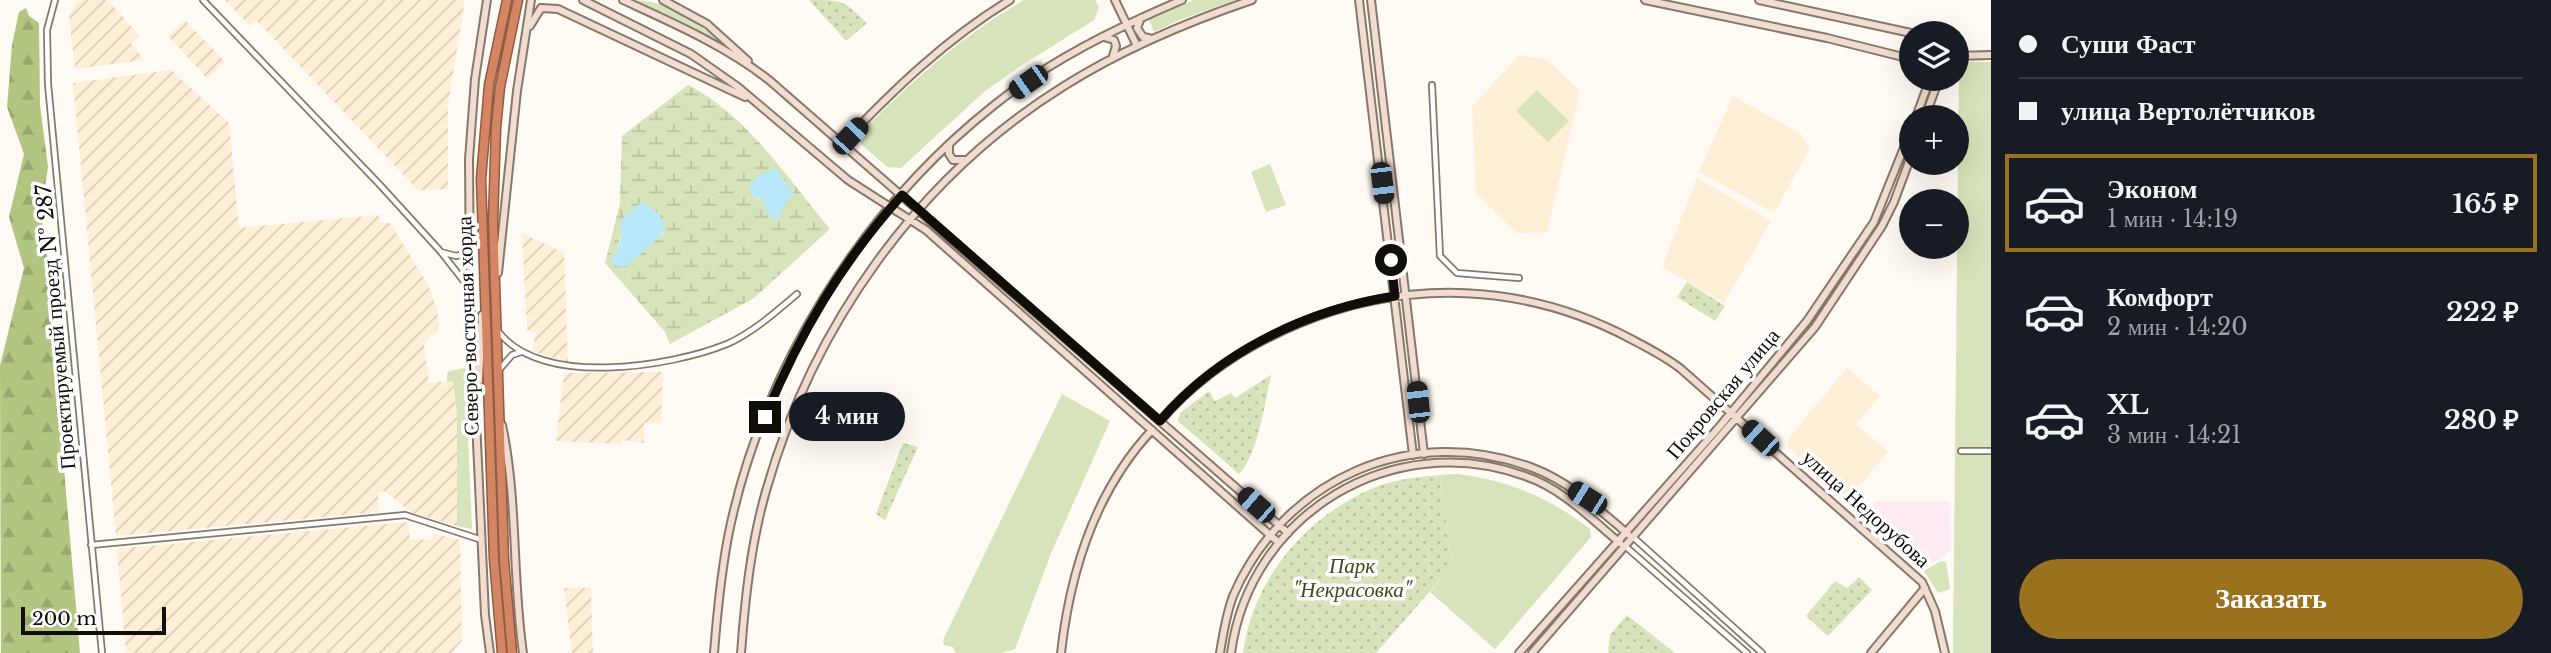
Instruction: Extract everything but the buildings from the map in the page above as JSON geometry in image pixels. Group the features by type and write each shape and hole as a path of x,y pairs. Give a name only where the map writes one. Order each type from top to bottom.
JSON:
{"highway":[{"name":"Северо-восточная хорда","path":"502,653 494,559 481,179 484,128 495,48 506,1"},
{"name":"Северо-восточная хорда","path":"512,653 504,560 493,221 500,87 517,2"}],"street":[{"name":"Проектируемый проезд № 287","path":"55,0 47,30 48,84 102,653"},
{"path":"203,0 441,252 470,290"},
{"path":"487,0 471,120 469,240 485,615 490,653"},
{"path":"496,307 512,132 531,0"},
{"path":"527,30 536,0"},
{"path":"583,0 691,54 756,102 830,167 926,230 1279,543"},
{"path":"622,0 678,25 759,72"},
{"path":"663,0 707,24 1288,533"},
{"path":"842,144 925,62 1010,0"},
{"path":"1115,0 1137,46"},
{"path":"714,653 728,537 765,417 787,365 825,294 860,245 950,144 995,105 1044,70 1127,24 1182,0"},
{"path":"741,653 754,546 765,493 780,447 810,371 846,306 910,219 967,159 1005,127 1063,86 1151,39 1252,0"},
{"path":"1359,0 1415,464"},
{"path":"1371,0 1425,463"},
{"path":"1645,0 1672,3 1899,56"},
{"path":"1759,0 1899,31"},
{"path":"527,30 541,8 558,9 756,102"},
{"path":"1141,17 1137,28 1143,37 1151,39"},
{"path":"1104,37 1114,40 1116,46 1112,58"},
{"path":"1969,55 1991,55"},
{"path":"1432,85 1440,256 1457,273 1519,278"},
{"path":"950,144 949,154 953,160 967,159"},
{"name":"Покровская улица","path":"1532,653 1807,321 1862,242 1884,200 1899,161"},
{"name":"Покровская улица","path":"1629,535 1737,418 1815,327 1867,250 1894,202 1904,175"},
{"path":"441,252 456,256 464,254 469,240"},
{"path":"477,415 484,279"},
{"name":"улица Недорубова","path":"1061,653 1070,593 1081,552 1109,491 1152,430 1196,384 1254,344 1345,306 1406,294 1442,291 1488,293 1575,313 1605,325 1660,354 1699,383 1926,588"},
{"path":"497,330 511,346 571,367 622,368 648,365 726,344 769,317 797,295"},
{"path":"498,372 512,355 525,352"},
{"path":"500,412 509,457 523,653"},
{"path":"1961,451 1991,452"},
{"path":"1220,653 1225,620 1245,572 1271,535 1291,513 1321,490 1370,464 1424,453 1476,454 1534,468 1575,491 1603,510 1762,653"},
{"path":"1231,653 1240,614 1250,587 1279,543 1298,522 1344,489 1381,472 1425,463 1479,465 1527,476 1546,485 1577,505 1747,653"},
{"path":"1593,519 1599,519 1603,510"},
{"path":"91,545 405,515 482,540"},
{"name":"Покровская улица","path":"1519,653 1622,544"},
{"path":"1258,554 1266,554 1266,561"},
{"path":"1665,582 1672,574"},
{"path":"1926,588 1933,605 1944,653"},
{"path":"1871,653 1926,588"},
{"path":"1913,605 1920,601 1933,605"}],"shaded area":[{"path":"78,0 108,0 139,35 131,43 144,60 75,69 69,15"},
{"path":"225,0 465,0 448,105 448,189 418,190 256,20 250,26"},
{"path":"185,20 225,62 207,78 168,36"},
{"path":"1519,55 1547,60 1580,91 1547,232 1517,233 1476,194 1472,107"},
{"path":"171,70 229,123 239,228 379,215 380,223 390,223 427,283 437,309 439,330 424,345 429,383 453,381 457,415 457,526 413,513 384,491 378,493 379,512 116,536 73,83"},
{"path":"1733,96 1800,133 1810,148 1774,213 1699,172"},
{"path":"1697,178 1771,221 1724,303 1662,267"},
{"path":"522,233 564,253 568,362 532,351 536,333 527,330"},
{"path":"1847,368 1880,396 1856,424 1888,452 1848,499 1787,446 1788,439"},
{"path":"663,372 661,423 644,423 644,443 622,440 622,444 556,441 564,373"},
{"path":"1876,501 1950,501 1951,549 1941,559 1926,565 1913,561 1913,551 1890,530 1884,536 1862,516"},
{"path":"408,522 410,539 431,540 432,533 460,540 462,641 451,653 126,653 117,549"},
{"path":"564,588 591,588 593,653 572,653"}],"green space":[{"path":"631,0 670,8 693,21 725,46"},
{"path":"809,0 842,3 867,23 846,41"},
{"path":"1024,0 1095,0 1099,7 1094,20 985,91 901,168 887,167 860,143 860,134 917,78 958,44"},
{"path":"1194,0 1236,0 1154,32 1149,19"},
{"path":"26,8 29,16 39,23 40,105 48,167 41,213 53,302 80,653 1,653 0,366 24,268 9,217 24,154 7,107 12,45 19,12"},
{"path":"1969,62 1991,62 1991,653 1953,653 1957,259 1969,259 1969,189 1958,189 1958,175 1969,175 1969,105 1959,105 1959,91 1969,91"},
{"path":"688,85 709,97 747,130 830,229 754,298 670,344 665,332 605,263 620,203 622,136","holes":["775,169 795,195 788,198 784,204 756,198","642,205 657,216 665,233 654,241 611,259 617,253 622,228"]},
{"path":"1537,90 1569,121 1548,142 1516,111"},
{"path":"1270,164 1286,205 1266,212 1251,172"},
{"path":"1687,282 1725,306 1715,321 1677,297"},
{"path":"465,368 472,529 457,526 457,415 453,381 447,382 449,371"},
{"path":"1271,375 1256,441 1246,465 1239,474 1178,421 1180,413 1209,391 1215,401 1231,393 1235,398"},
{"path":"1062,394 1110,421 1052,551 1015,649 1001,653 956,653 953,647 944,645 943,640"},
{"path":"903,443 918,447 885,520 876,514"},
{"path":"1457,474 1494,481 1528,492 1560,508 1590,529 1591,537 1495,649 1430,592 1452,566 1440,475"},
{"name":"Парк \"Некрасовка\"","path":"1440,475 1452,566 1376,653 1243,653 1258,599 1287,552 1306,532 1351,499 1376,487 1400,480"},
{"path":"1941,561 1946,562 1950,589 1938,593 1924,571"},
{"path":"1859,577 1872,590 1828,636 1806,616 1835,581 1847,588"},
{"path":"1627,615 1675,653 1608,653 1610,635"}],"water":[{"path":"775,168 795,195 788,199 776,222 766,211 764,201 752,195 749,188 758,176"},
{"path":"641,202 658,213 665,232 627,266 612,264 611,259 620,242 620,221"}],"route":[{"path":"765,417 787,365 825,294 860,245 902,195 1160,421 1196,384 1254,344 1345,306 1395,296 1391,260"}]}
